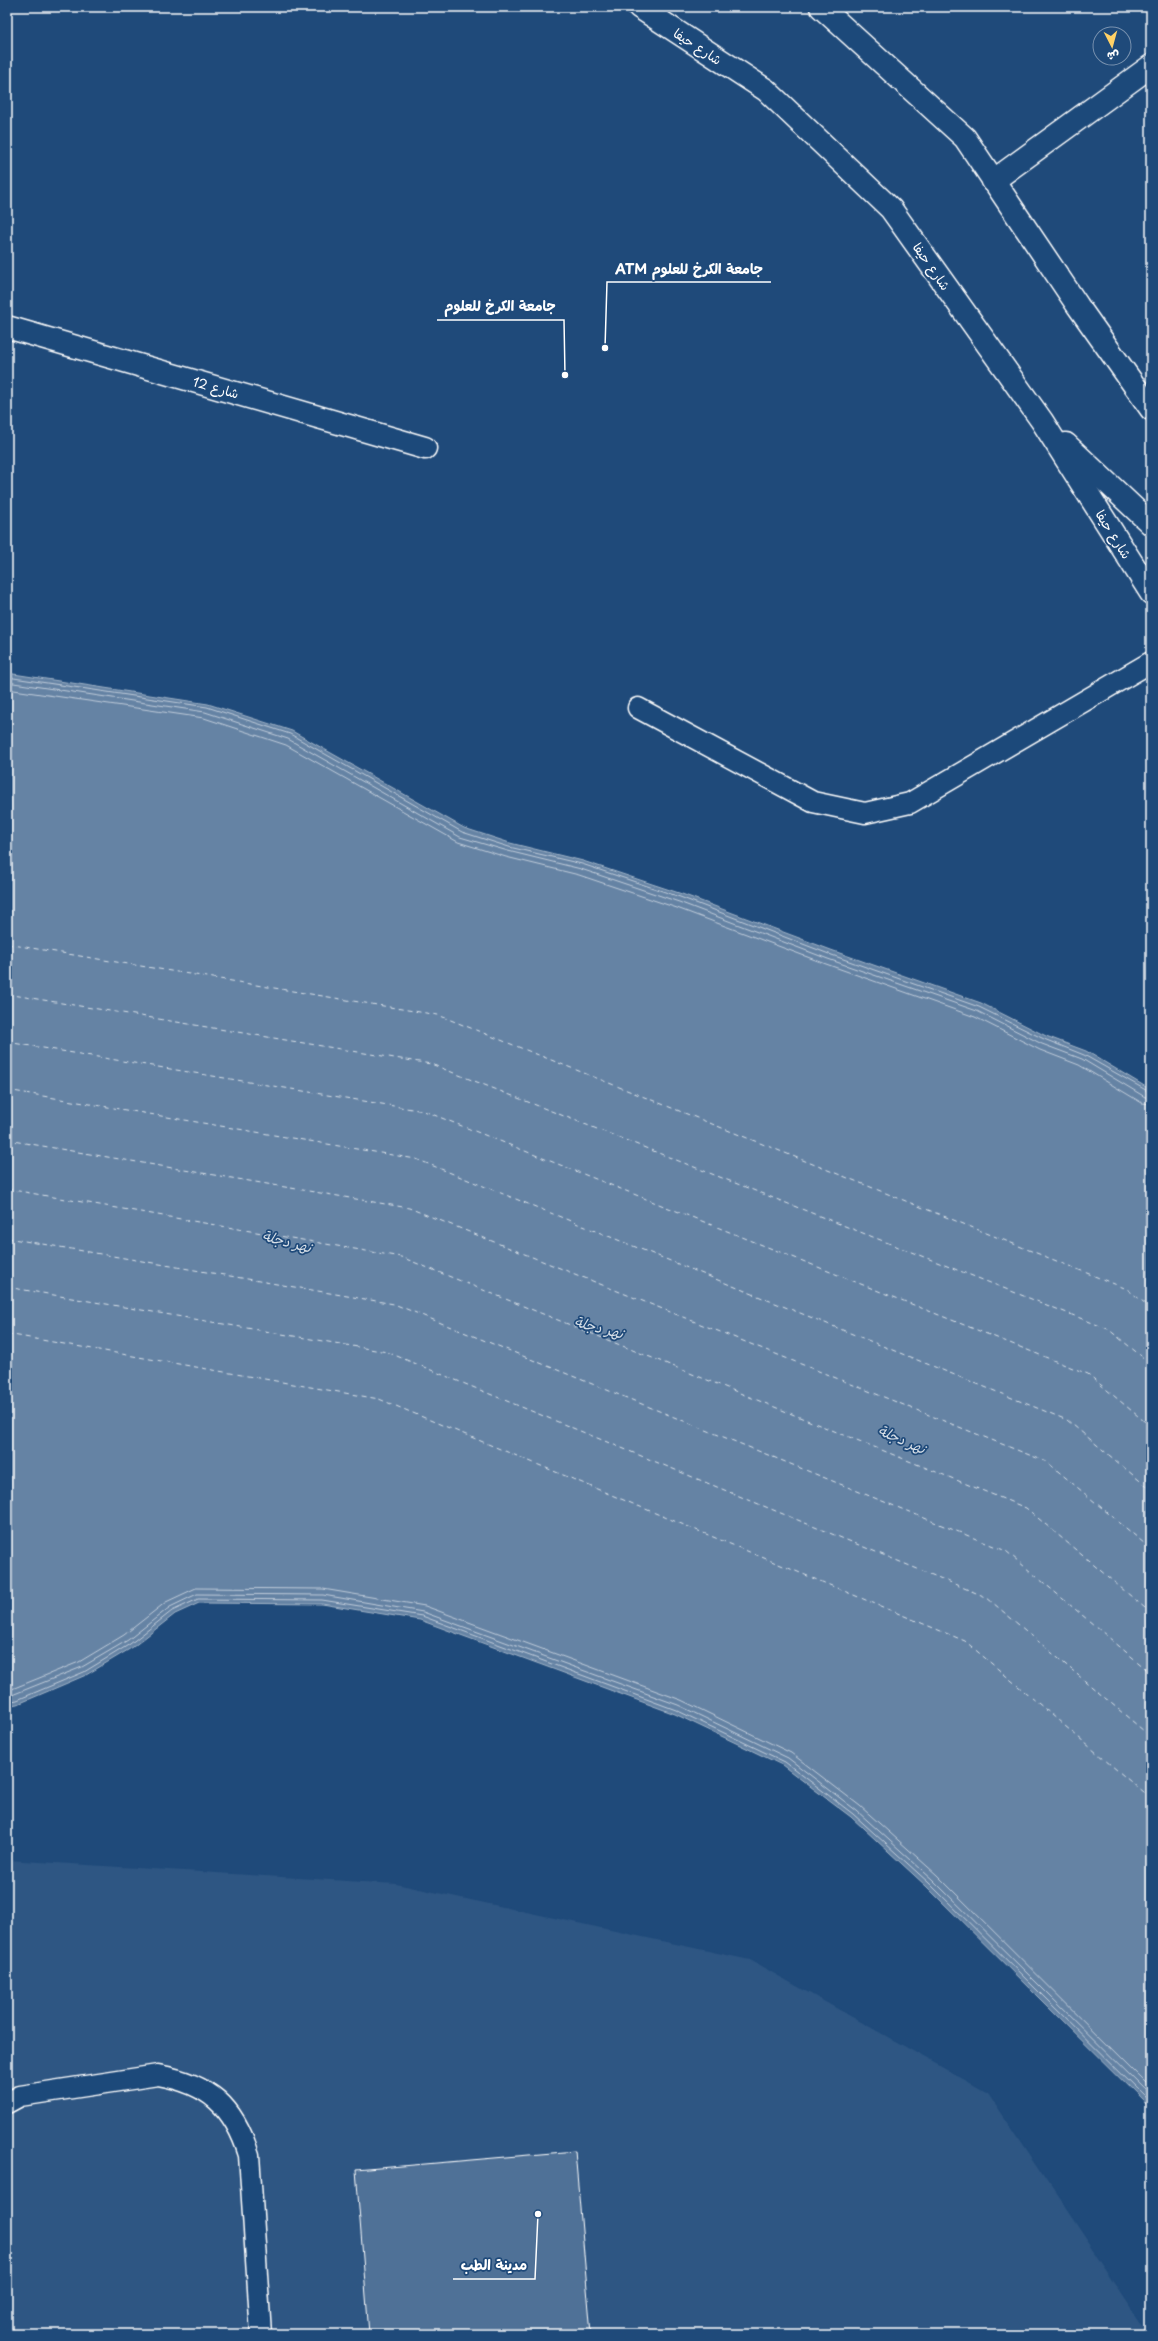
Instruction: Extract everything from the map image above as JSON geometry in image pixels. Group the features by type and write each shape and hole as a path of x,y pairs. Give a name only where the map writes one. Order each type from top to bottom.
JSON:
{"main road":[{"name":"شارع حيفا","path":"639,7 766,90 891,209 1042,421 1151,593"},
{"path":"821,7 965,138 1078,306 1151,409"},
{"path":"993,181 1151,66"},
{"name":"شارع 12","path":"7,327 425,448"},
{"path":"1042,421 1151,524"}],"lane":[{"path":"638,708 813,802 865,813 910,803 1151,662"},
{"path":"7,2103 20,2096 158,2075 179,2078 199,2086 217,2099 232,2115 239,2128 248,2155 261,2334"}],"shaded area":[{"path":"7,1860 396,1884 750,1960 988,2093 1150,2334 7,2334"}],"water":[{"name":"نهر دجلة","path":"7,673 208,704 292,731 464,828 510,843 583,861 682,894 831,950 981,1003 1046,1036 1086,1051 1151,1090 1151,2109 926,1886 851,1817 782,1765 675,1714 420,1620 322,1604 199,1603 175,1614 133,1647 86,1675 18,1704 7,1706"}],"building":[{"path":"575,2151 591,2334 369,2334 356,2170"}],"ferry route":[{"path":"7,944 438,1015 1127,1289 1151,1308"},
{"path":"7,994 431,1064 1108,1329 1151,1364"},
{"path":"7,1042 424,1111 1088,1374 1151,1427"},
{"path":"7,1090 416,1159 1067,1420 1151,1490"},
{"path":"7,1140 409,1208 1047,1462 1151,1549"},
{"path":"7,1189 401,1257 1026,1508 1151,1613"},
{"path":"7,1238 394,1304 1006,1551 1151,1673"},
{"path":"7,1287 387,1352 986,1597 1151,1737"},
{"path":"7,1334 379,1399 965,1641 1151,1799"}],"place":[{"name":"ATM جامعة الكرخ للعلوم","path":"605,348"},
{"name":"جامعة الكرخ للعلوم","path":"565,375"},
{"name":"مدينة الطب","path":"538,2214"}]}
